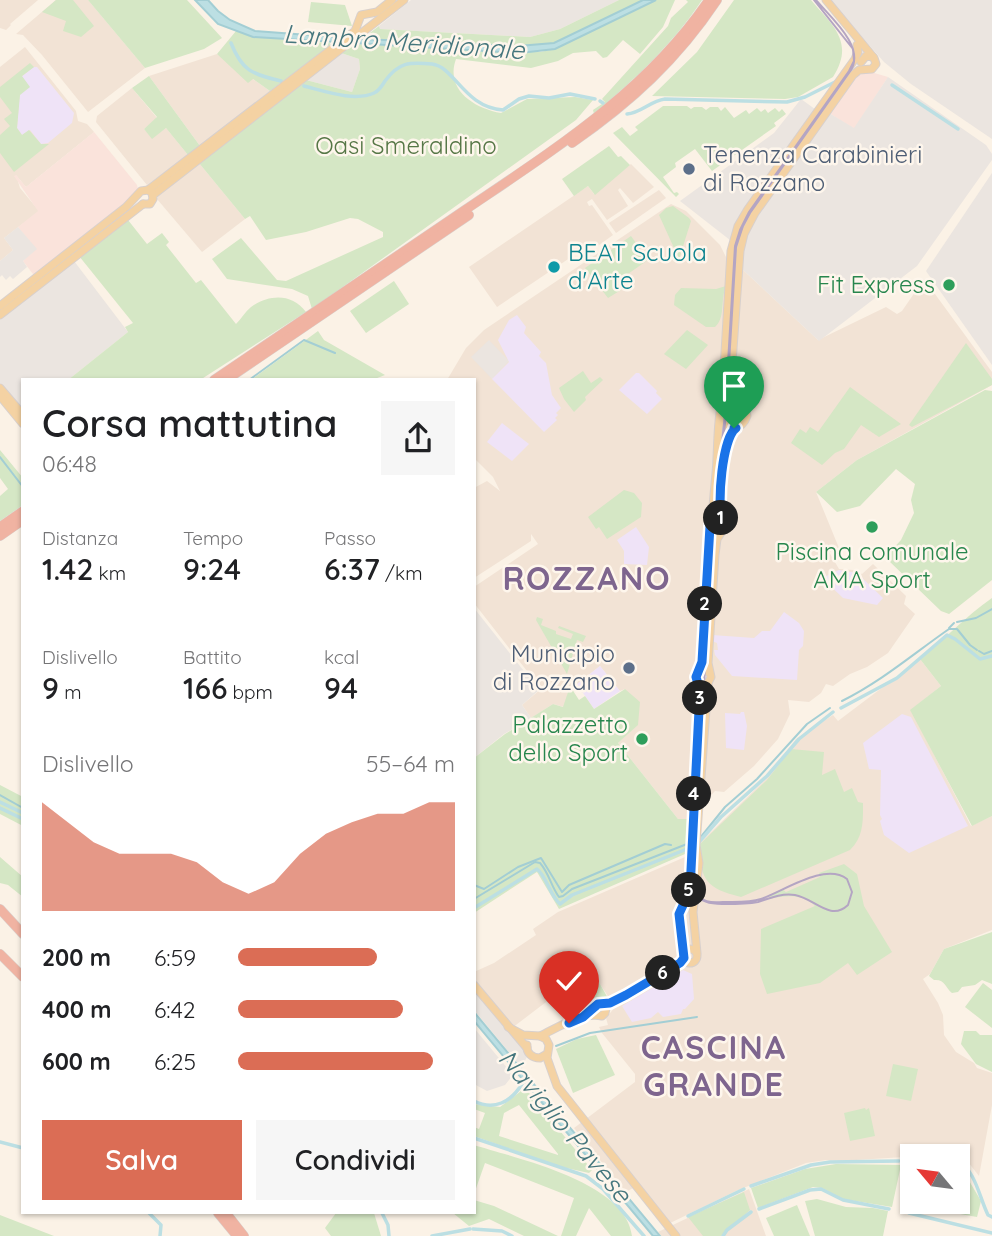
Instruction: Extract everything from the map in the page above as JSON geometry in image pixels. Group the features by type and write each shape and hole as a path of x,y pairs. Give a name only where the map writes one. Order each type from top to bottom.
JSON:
{"highway":[{"path":"596,122 656,66 709,0"},
{"path":"228,377 637,94 667,66 717,0"},
{"path":"0,527 21,512"},
{"path":"0,536 21,521"},
{"path":"0,909 21,932"},
{"path":"0,954 21,975"},
{"path":"219,1214 237,1236"},
{"path":"227,1214 244,1236"}],"main road":[{"path":"356,33 361,15 377,12 392,0"},
{"path":"0,306 141,191 150,192 356,33 370,26 404,0"},
{"path":"823,0 862,51 861,62 863,68 868,70"},
{"path":"704,683 696,677 702,662 733,240 748,209 841,85 856,72 876,65 874,58 823,0"},
{"path":"370,14 373,20 370,26"},
{"path":"359,22 363,27 370,26"},
{"path":"685,958 679,914 690,890 704,683 711,677 708,672 715,555 719,534 724,528 719,511 724,457 730,432 745,422 748,413 744,404 731,396 730,391 738,268 744,234 755,213 841,85 857,55 857,45"},
{"path":"861,62 866,56 874,58"},
{"path":"0,315 143,204 150,204 150,192"},
{"path":"138,196 143,204"},
{"path":"0,388 21,413"},
{"path":"0,396 21,422"},
{"path":"720,412 727,401 737,400"},
{"path":"720,412 726,426 736,428"},
{"path":"711,527 715,520 722,521"},
{"path":"711,527 714,533 719,534"},
{"path":"699,671 708,672"},
{"path":"685,958 696,960 697,953 693,912 699,863 696,845 704,683"},
{"path":"527,1048 529,1040 599,1010 662,974 680,963 691,949 697,953"},
{"path":"476,987 530,1055 538,1058 550,1071 564,1097 677,1236"},
{"path":"538,1058 548,1049 553,1034 566,1024"},
{"path":"508,1027 523,1035 546,1040 550,1071"}],"shaded area":[{"path":"0,0 38,0 6,30 0,28"},
{"path":"56,0 88,0 145,68 88,112 42,55 23,35 16,34"},
{"path":"411,0 619,0 560,29 530,37 380,29 379,26"},
{"path":"830,0 992,0 992,139 911,84 884,62"},
{"path":"25,47 76,111 78,121 87,124 94,132 26,187 16,175 20,188 39,211 4,238 13,250 0,261 0,67"},
{"path":"341,53 359,59 360,69 352,92 306,80"},
{"path":"217,54 270,91 200,146 149,76"},
{"path":"37,67 74,113 72,123 48,143 41,144 30,130 22,135 17,128 21,77"},
{"path":"871,72 888,77 854,129 829,113 858,75"},
{"path":"888,77 986,145 992,154 992,160 917,266 819,341 742,269 744,251 680,201 774,133 801,99 826,117 829,113 854,128"},
{"path":"132,88 157,118 144,129 152,138 166,128 188,155 147,185 96,122 97,116"},
{"path":"94,132 137,185 139,193 36,278 23,261 36,249 18,227 38,211 14,176 26,187"},
{"path":"199,163 245,219 202,252 157,199 158,195"},
{"path":"631,164 654,187 633,203 620,188 618,190 628,206 607,220 592,199 587,202 613,235 595,248 592,243 497,307 469,267 588,186 594,194"},
{"path":"992,173 992,365 926,271"},
{"path":"659,190 666,198 616,233 609,223"},
{"path":"671,204 686,211 720,245 730,265 742,269 818,340 886,307 897,314 902,311 924,279 992,372 992,385 857,460 816,492 839,548 829,552 839,569 862,574 873,564 906,596 904,604 915,614 888,653 833,686 826,684 821,693 809,702 788,700 790,714 778,739 754,766 724,792 715,791 706,801 691,803 689,819 678,819 618,743 637,725 625,689 620,691 600,666 577,684 570,686 564,707 553,704 531,718 522,705 541,689 476,606 476,586 538,544 531,534 531,541 476,577 476,487 487,481 500,491 493,477 476,460 476,378 448,378 466,348 484,330"},
{"path":"18,227 37,249 23,261 27,267 13,279 10,276 6,280 2,275 0,277 0,261 13,250 4,238"},
{"path":"74,261 128,332 70,378 21,378 21,410 0,383 0,318"},
{"path":"517,315 526,327 524,333 541,352 539,356 546,363 552,395 561,408 556,413 557,420 544,432 492,379 509,362 498,340 509,320"},
{"path":"489,340 509,361 492,379 471,357"},
{"path":"636,373 657,391 662,399 647,414 619,390"},
{"path":"502,423 529,444 512,461 487,442"},
{"path":"636,527 649,547 647,565 624,564 624,551 617,540"},
{"path":"839,570 857,573 883,598 877,605 843,598 822,578"},
{"path":"476,611 539,690 522,705 531,718 504,734 476,756"},
{"path":"784,612 799,623 804,631 803,646 799,650 797,680 732,676 715,655 714,650 718,650 717,643 712,641 712,635 754,638 762,631 770,631"},
{"path":"920,659 941,686 911,710 971,826 992,816 992,930 944,949 930,974 923,979 943,1015 944,1035 956,1052 974,1063 977,1068 992,1073 992,1105 979,1176 970,1165 970,1144 900,1144 900,1157 806,1163 736,1191 664,1226 633,1188 626,1192 574,1128 635,1082 635,1074 599,1027 608,1025 606,1018 615,1007 596,978 550,999 512,1028 476,984 476,971 494,963 536,935 533,929 558,912 685,857 766,779 796,739 833,715 838,721"},
{"path":"600,666 620,691 594,709 577,684"},
{"path":"744,712 747,726 744,750 726,748 725,713"},
{"path":"902,714 911,717 968,826 909,853 884,835 880,821 881,770 869,769 863,743"},
{"path":"683,970 692,974 694,999 681,1014 663,1017 658,1012 651,1018 632,1022 622,1006"},
{"path":"476,990 528,1054 522,1068 476,1012"},
{"path":"476,1030 513,1075 505,1085 487,1091 476,1085"},
{"path":"749,1189 766,1236 661,1236 658,1232"}],"green space":[{"path":"56,0 73,0 94,26 81,37 63,31 66,21 42,12"},
{"path":"88,0 187,0 222,38 204,49 145,68"},
{"path":"619,0 643,0 554,43 518,46 362,39 379,26 380,29 530,37 560,29"},
{"name":"Oasi Smeraldino","path":"656,0 675,0 663,27 640,54 623,40 607,57 603,58 596,51 573,53 558,61 531,68 456,59 454,79 458,88 472,102 501,113 527,99 575,97 593,100 576,120 312,309 308,296 292,289 227,279 212,259 241,238 277,280 286,281 383,237 383,232 358,219 350,218 306,232 266,240 250,216 245,219 199,163 306,80 352,92 360,69 359,59 341,53 351,44 540,52 555,49"},
{"path":"686,0 702,0 652,61 594,114 593,110 605,102 602,99 668,26 671,18 688,2"},
{"path":"734,0 811,0 833,27 842,44 839,65 833,77 798,97 785,99 652,96 697,52"},
{"path":"311,2 345,5 352,26 308,22"},
{"path":"236,31 253,37 331,45 270,91 253,79 248,83 217,54"},
{"path":"30,63 34,67 22,76 30,87 20,95 17,128 22,135 29,130 41,144 49,144 14,172 0,153 0,135 10,126 4,119 12,113 0,97 0,87"},
{"path":"149,76 200,146 188,155 166,128 152,139 144,129 157,117 132,88"},
{"path":"663,106 687,106 691,109 702,107 706,110 718,107 721,111 725,107 734,118 746,110 749,114 757,108 761,112 765,109 768,113 775,108 779,112 782,109 786,114 774,123 776,126 712,171 695,149 675,163 676,167 663,177 674,193 679,194 676,197 613,133 622,127 630,136 638,130 635,127"},
{"path":"609,146 618,157 621,156 630,165 595,195 588,186 574,196 562,179"},
{"path":"673,206 691,221 679,259 659,215 666,208"},
{"path":"128,220 147,244 162,233 169,242 166,245 196,283 201,280 236,324 251,307 273,298 294,301 306,312 203,378 70,378 128,332 125,327 133,323 79,256"},
{"path":"631,236 648,260 622,278 621,290 608,298 585,268"},
{"path":"394,281 409,304 366,333 350,311"},
{"path":"726,286 721,318 715,327 706,327 674,305 675,295 681,288 716,289"},
{"path":"687,330 708,345 686,369 664,354"},
{"path":"318,331 324,340 385,375 377,378 254,378"},
{"path":"966,343 992,379 992,385 912,427 909,425"},
{"path":"583,371 591,383 600,377 603,380 574,412 559,388"},
{"path":"850,387 901,424 879,437 861,425 844,449 822,465 791,443 800,429 806,433 810,427 818,432"},
{"path":"985,390 992,391 992,580 949,614 941,611 888,560 889,553 901,540 914,513 911,500 915,484 896,469 860,506 837,512 816,492 857,460"},
{"path":"0,450 21,476 21,506 0,521 0,496 8,489 0,478"},
{"path":"624,490 634,493 642,503 641,517 607,539 588,517"},
{"path":"992,598 992,816 972,826 910,710 941,686 920,659"},
{"path":"537,617 543,619 541,625 556,631 556,634 571,639 573,634 558,628 559,626 586,636 583,642 577,640 567,674 536,620"},
{"path":"570,686 579,700 585,696 594,709 625,689 640,702 638,725 618,743 678,819 689,819 685,854 559,909 537,872 476,912 476,756 505,734 553,704 563,707"},
{"path":"791,749 824,752 822,775 835,769 844,792 852,788 858,802 863,803 862,828 858,840 850,850 741,897 720,890 704,875 699,845 767,780"},
{"path":"0,785 21,796 21,825 0,814"},
{"path":"0,857 21,875 21,895 8,885 0,883"},
{"path":"844,864 857,874 864,906 892,952 857,975 848,963 820,983 767,994 760,974 761,929 815,906 800,897 770,899 769,895 782,889 786,892 820,877 819,873"},
{"path":"992,932 992,984 982,980 952,993 943,982 929,976 944,949"},
{"path":"596,977 609,1000 598,1002 572,1018 559,996"},
{"path":"983,983 992,990 992,1028 965,1007"},
{"path":"964,1031 992,1035 992,1072 976,1064 961,1044"},
{"path":"596,1035 615,1075 573,1093 556,1049 577,1039"},
{"path":"893,1064 918,1069 911,1101 886,1096"},
{"path":"525,1088 592,1170 589,1173 557,1166 476,1137 476,1128 479,1129 485,1113 476,1110 476,1104 500,1107","holes":["519,1105 558,1155 499,1136 504,1113"]},
{"path":"869,1108 875,1136 850,1141 844,1113"},
{"path":"476,1146 542,1166 591,1187 611,1201 625,1217 632,1236 611,1236 589,1208 576,1236 561,1236 574,1198 485,1163 476,1188"},
{"path":"836,1164 900,1165 892,1207 843,1199 822,1188 813,1187 758,1208 751,1188 805,1169"},
{"path":"970,1182 981,1201 977,1217 960,1214 970,1214"},
{"path":"744,1192 750,1210 721,1236 703,1236 688,1217"},
{"path":"817,1199 846,1207 888,1211 883,1236 815,1236 805,1201"},
{"path":"476,1201 494,1206 558,1236 524,1236 489,1219 469,1226 454,1214 476,1214"},
{"path":"797,1205 810,1236 774,1236 766,1218"},
{"path":"335,1214 374,1214 381,1236 331,1236 325,1228"},
{"path":"0,1215 54,1236 0,1236"}],"water":[{"name":"Lambro Meridionale","path":"195,0 208,0 230,20 255,31 518,46 554,43 643,0 656,0 555,49 520,53 253,37 218,24"},
{"name":"Naviglio Pavese","path":"476,1014 660,1236 653,1236 476,1023"}],"waterway":[{"path":"231,43 239,60 249,70 281,81"},
{"name":"Lambro Meridionale","path":"304,86 339,95 366,95 377,91 400,67 411,63 424,63 440,67 479,102 503,110 529,96 549,98 570,94 595,99"},
{"path":"627,114 665,99 787,102 805,97 835,82"},
{"path":"892,85 958,129"},
{"path":"252,378 304,340 335,353"},
{"path":"0,457 21,484"},
{"path":"957,622 976,618 992,609"},
{"path":"949,628 954,623"},
{"path":"842,701 884,676 949,629 957,629 977,650"},
{"path":"841,708 897,678 947,635 980,659 992,656"},
{"path":"979,651 984,654 992,651"},
{"path":"700,838 725,807 757,779 807,724 830,708"},
{"path":"699,842 721,817 767,776 799,739 833,712"},
{"path":"0,795 21,807"},
{"path":"0,802 21,812"},
{"path":"0,808 21,818"},
{"path":"476,886 484,889 518,867 541,858 562,892 569,885 665,844 671,845"},
{"path":"476,898 535,862 543,867 559,897 572,889 687,844"},
{"path":"476,907 537,869 560,904 572,895 687,849"},
{"path":"556,1046 590,1033 697,1017"},
{"name":"Naviglio Pavese","path":"476,1102 488,1105 501,1103 513,1096 522,1084"},
{"name":"Naviglio Pavese","path":"476,1139 586,1176 603,1189 644,1236"},
{"path":"0,1142 21,1147"},
{"path":"751,1186 811,1165 830,1162 899,1161"},
{"path":"970,1172 988,1215 992,1217"},
{"path":"688,1216 744,1189"},
{"path":"759,1209 810,1190 821,1189 843,1200 889,1209"},
{"path":"723,1236 751,1212"},
{"path":"150,1214 161,1225 160,1236"},
{"path":"382,1214 388,1225 389,1236"},
{"path":"913,1214 992,1233"},
{"path":"432,1236 470,1229"},
{"path":"473,1229 502,1231 512,1236"}],"tram line":[{"path":"814,0 853,49 854,61 749,212 740,230 735,246 725,413 710,566 693,847 694,882 695,889 700,899 706,902 750,903 776,896 795,895 835,911 848,905 852,892 847,879 838,875 816,876 756,900 742,902 703,900 694,881 694,841 711,572 726,413 736,247 750,213 851,70 854,61 854,51 850,42 816,0"}],"place":[{"name":"Tenenza Carabinieri di Rozzano","path":"689,169"},
{"name":"BEAT Scuola d'Arte","path":"554,267"},
{"name":"Fit Express","path":"949,285"},
{"name":"Piscina comunale AMA Sport","path":"872,527"},
{"name":"Municipio di Rozzano","path":"629,668"},
{"name":"Palazzetto dello Sport","path":"642,739"}],"district":[{"name":"ROZZANO","path":"587,579"},
{"name":"CASCINA GRANDE","path":"714,1066"}],"route":[{"path":"569,1023 583,1017 598,1004 610,1003 626,995 684,958 679,914 690,890 690,846 700,690 696,677 702,662 710,526 715,520 722,521 719,511 724,457 730,432 734,428"}]}
